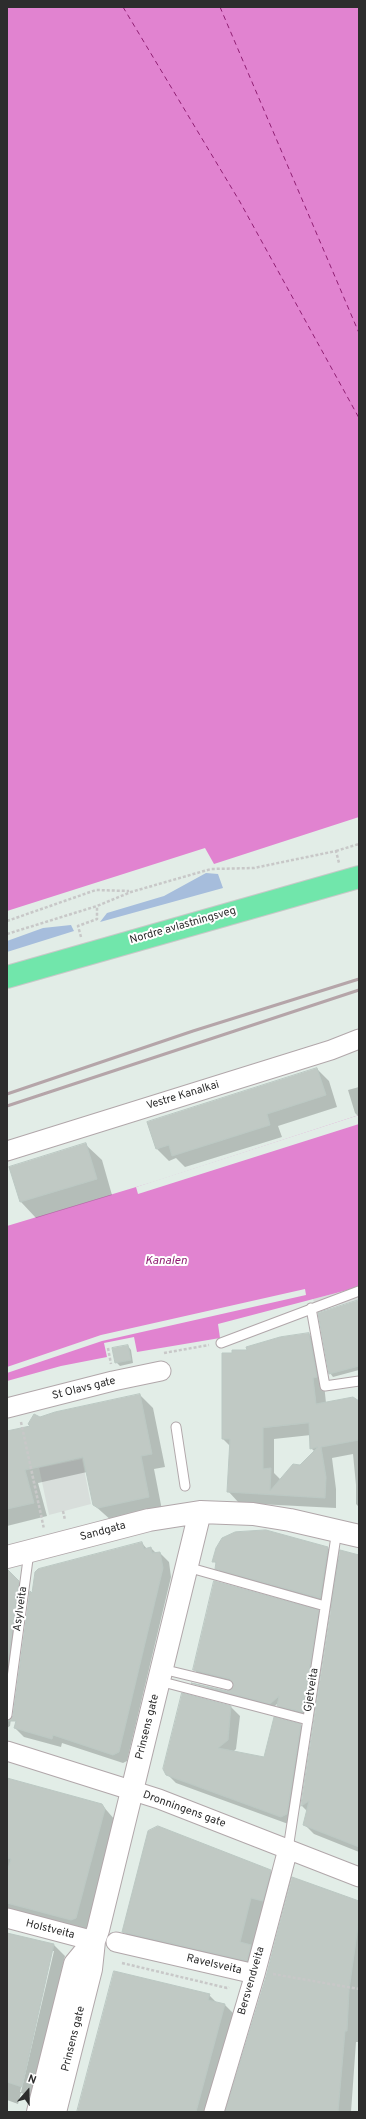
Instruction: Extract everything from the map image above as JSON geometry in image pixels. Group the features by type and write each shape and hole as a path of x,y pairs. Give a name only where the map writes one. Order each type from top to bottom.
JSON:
{"highway":[{"name":"Nordre avlastningsveg","path":"7,976 359,877"}],"main road":[{"name":"Sandgata","path":"7,1557 149,1520 200,1512 253,1514 337,1530 359,1536"},
{"name":"Prinsens gate","path":"55,2112 91,1969 94,1942 200,1512"},
{"name":"Prinsens gate","path":"38,2112 75,1964 94,1942"}],"street":[{"name":"Vestre Kanalkai","path":"7,1151 331,1050 359,1039"},
{"name":"St Olavs gate","path":"12,1407 113,1381 161,1371"},
{"name":"Dronningens gate","path":"7,1751 159,1799 359,1877"},
{"name":"Bersvendveita","path":"214,2112 255,1974 288,1849"},
{"name":"Holstveita","path":"7,1918 94,1942"},
{"name":"Ravelsveita","path":"116,1942 255,1974"}],"lane":[{"path":"221,1343 359,1291"},
{"path":"311,1308 324,1386 359,1381"},
{"path":"176,1427 185,1486"},
{"name":"Gjetveita","path":"288,1849 337,1530"},
{"name":"Asylveita","path":"7,1715 39,1549"},
{"path":"187,1567 325,1606"},
{"path":"161,1675 228,1685"},
{"path":"161,1675 308,1720"}],"path":[{"path":"7,934 96,906 131,892 211,870 254,868 336,851 359,844"},
{"path":"336,851 340,866"},
{"path":"7,921 96,890 131,892"},
{"path":"81,938 78,926 97,919 96,906"},
{"path":"161,1371 160,1354 221,1343"},
{"path":"12,1407 39,1549"},
{"path":"63,1511 65,1520"},
{"name":"Ravelsveita","path":"255,1974 261,1972 359,1989"}],"shaded area":[{"path":"206,873 218,874 223,888 100,922 107,913 164,896"},
{"path":"71,925 74,931 7,952 7,941 43,928"},
{"path":"359,1287 359,1300 316,1311 313,1299"},
{"path":"82,1459 91,1504 49,1515 39,1468"}],"water":[{"path":"7,7 359,7 359,817 214,864 205,848 7,911"},
{"name":"Kanalen","path":"359,1115 359,1287 218,1324 220,1338 137,1352 134,1337 104,1343 107,1357 61,1366 7,1381 7,1226 156,1181"}],"pier":[{"path":"359,1115 359,1124 138,1194 136,1187"},
{"path":"305,1289 306,1295 102,1341 7,1373 7,1367 101,1335"}],"building":[{"path":"317,1068 326,1095 267,1114 270,1125 172,1156 169,1145 156,1149 147,1122"},
{"path":"86,1143 97,1179 20,1202 9,1167"},
{"path":"359,1300 359,1366 329,1374 318,1313"},
{"path":"309,1333 317,1377 313,1378 316,1404 353,1397 359,1401 359,1440 321,1447 326,1477 325,1498 227,1492 230,1439 222,1439 222,1353 232,1353 232,1350 247,1350 246,1347 280,1337","holes":["309,1423 310,1449 318,1447 300,1465 293,1464 270,1491 271,1468 263,1469 263,1428"]},
{"path":"128,1345 131,1360 115,1363 112,1348"},
{"path":"140,1394 152,1454 141,1456 149,1497 98,1508 93,1505 83,1457 25,1470 34,1503 7,1509 7,1431 30,1426 28,1424 34,1414 40,1417 55,1412"},
{"path":"266,1530 328,1547 320,1598 215,1569 216,1562 212,1562 216,1548 222,1538 235,1532"},
{"path":"142,1542 144,1549 151,1547 152,1553 160,1552 163,1568 119,1752 113,1755 53,1735 52,1739 14,1728 16,1721 8,1721 13,1716 30,1591 32,1593 35,1572 38,1569"},
{"path":"340,1550 359,1555 359,1847 303,1825 309,1801 301,1806"},
{"path":"7,1569 19,1581 7,1670"},
{"path":"214,1581 319,1610 303,1712 277,1706 279,1696 270,1704 191,1683 227,1691 232,1689 234,1686 230,1679 193,1670"},
{"path":"182,1693 231,1706 228,1740 218,1748 264,1757 274,1717 301,1724 287,1814 281,1817 166,1775 163,1769"},
{"path":"7,1778 102,1804 105,1809 76,1918 71,1920 7,1903 7,1872 11,1859 7,1858"},
{"path":"158,1826 271,1870 263,1901 251,1898 240,1942 251,1945 247,1961 122,1932 148,1831"},
{"path":"292,1877 359,1901 359,1919 349,1990 347,2031 345,2031 338,2112 225,2112 266,1977"},
{"path":"7,1933 54,1944 22,2087 7,2082"},
{"path":"114,1971 210,1994 208,2000 225,2004 196,2112 77,2112"}],"ferry route":[{"path":"123,7 240,202 359,418"},
{"path":"220,7 359,333"}],"railway":[{"path":"7,1094 193,1031 359,979"},
{"path":"7,1106 359,990"}]}
